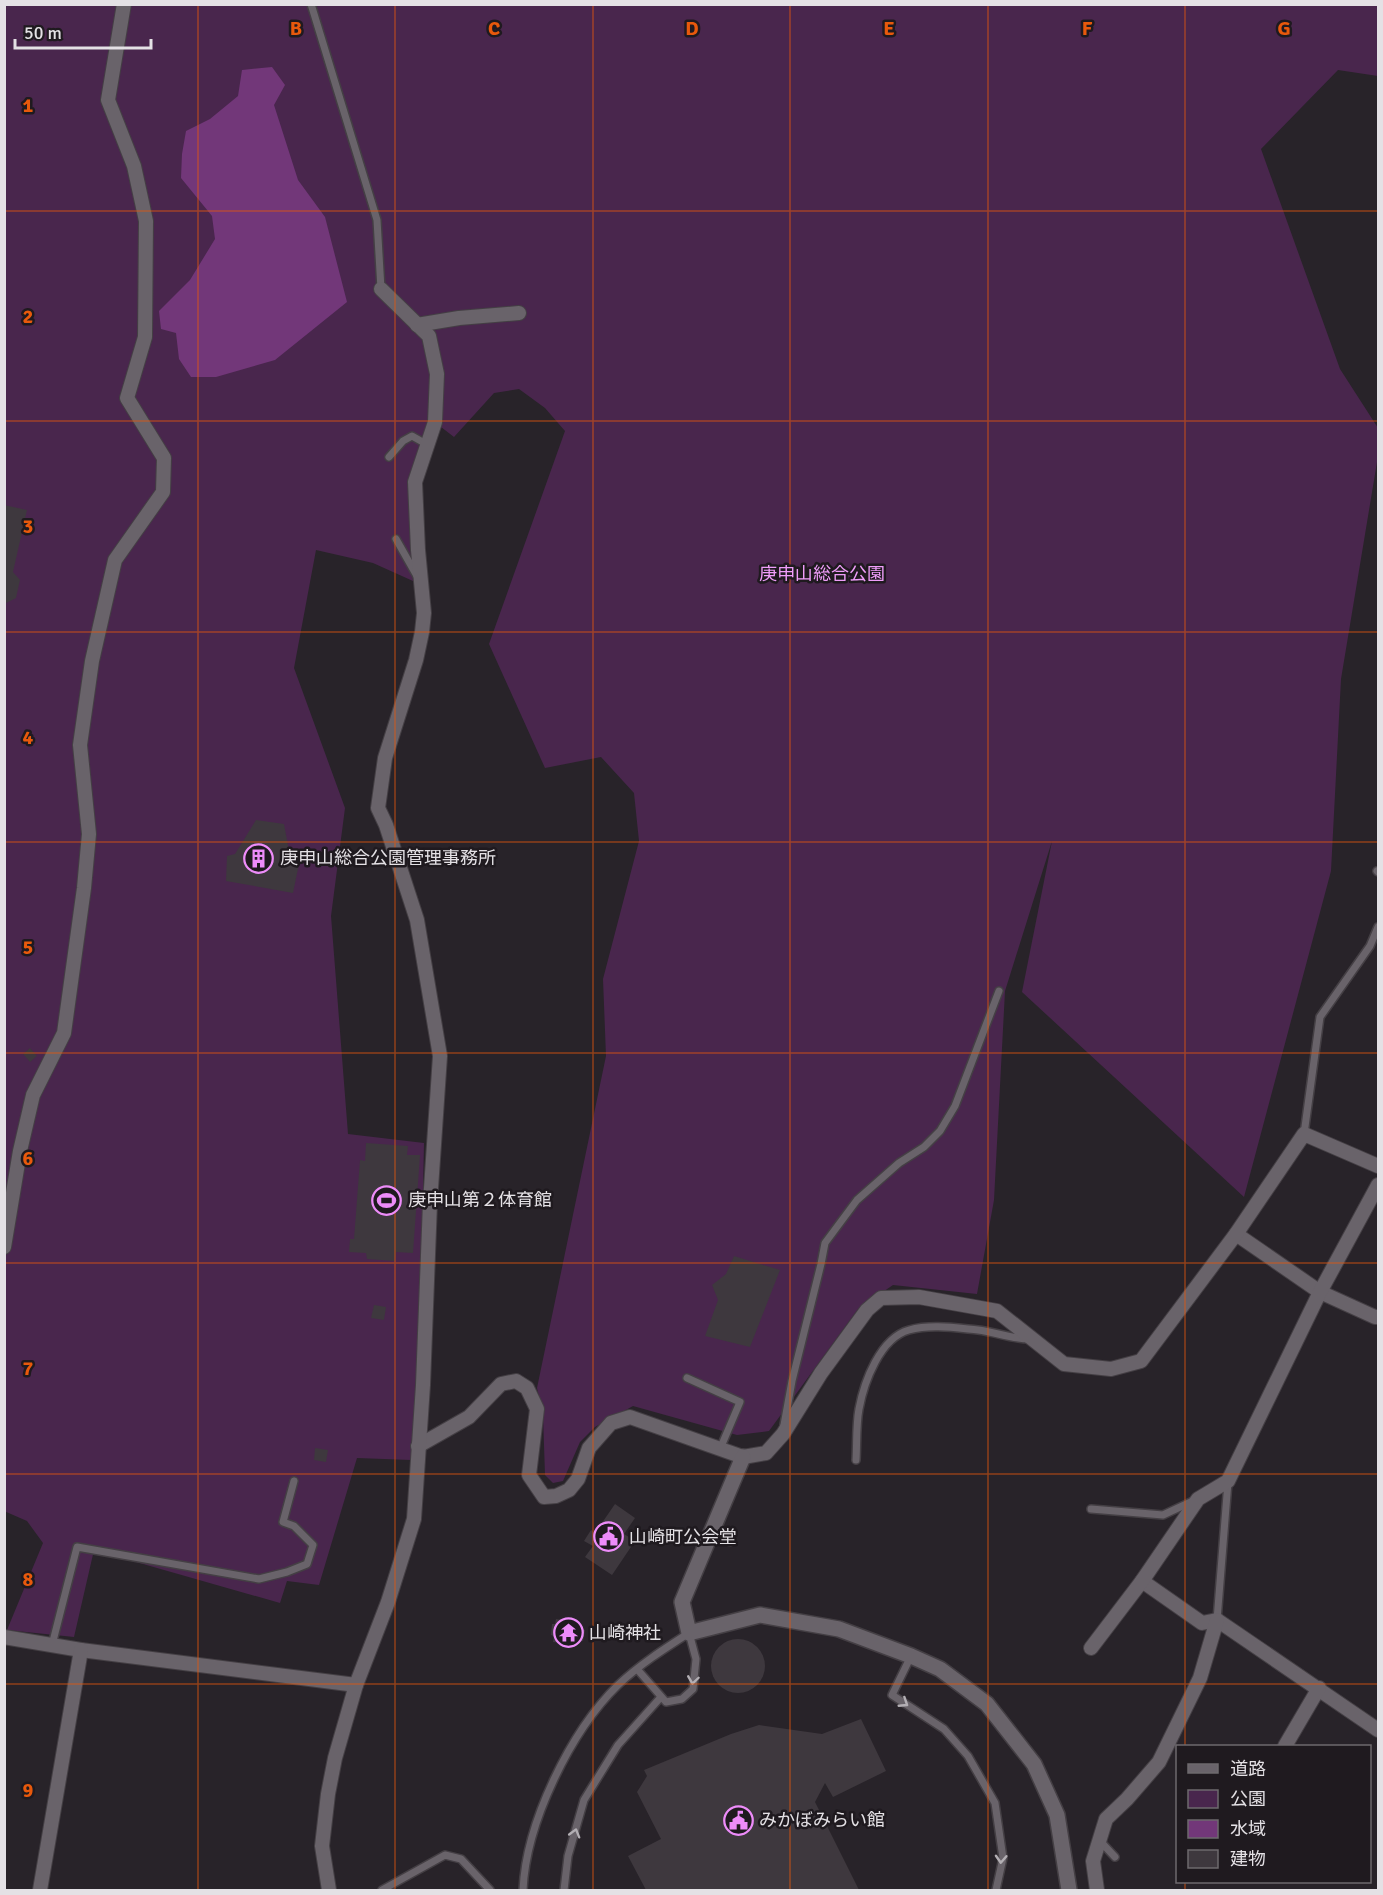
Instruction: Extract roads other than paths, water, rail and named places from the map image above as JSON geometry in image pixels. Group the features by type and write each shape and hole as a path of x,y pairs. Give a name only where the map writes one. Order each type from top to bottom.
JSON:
{"street":[{"path":"4,1247 20,1151 33,1095 64,1033 89,834 80,746 92,661 114,560 163,492 164,458 127,399 145,337 146,221 134,166 108,100 124,4"},
{"path":"329,1890 322,1846 335,1758 356,1685 388,1602 414,1519 440,1056 417,920 386,825 378,808 384,758 416,660 422,632 424,613 415,482 435,423 437,374 429,336 381,289"},
{"path":"417,325 481,315 519,313"},
{"path":"418,1446 469,1418 501,1384 516,1381 527,1388 537,1409 529,1475 544,1497 556,1496 569,1490 578,1479 589,1448 611,1424 630,1417 743,1457 766,1453 783,1434 821,1373 867,1310 881,1298 919,1297 997,1311 1064,1364 1111,1369 1141,1361 1236,1234 1304,1134 1378,1166"},
{"path":"1091,1648 1142,1581 1198,1499 1228,1481 1320,1292 1378,1185"},
{"path":"1236,1234 1320,1292 1378,1317"},
{"path":"743,1457 682,1602 688,1633 760,1615 839,1629 940,1669 987,1704 1034,1764 1057,1815 1069,1890"},
{"path":"1142,1581 1202,1623 1217,1620 1378,1730"},
{"path":"1096,1890 1094,1861 1106,1820 1159,1762 1200,1678 1217,1620"},
{"path":"4,1637 81,1650 356,1685"},
{"path":"40,1890 81,1650"},
{"path":"1286,1745 1319,1688"}],"lane":[{"path":"311,4 376,220 381,289"},
{"path":"389,457 403,441 412,436 428,445"},
{"path":"396,539 422,586"},
{"path":"1304,1134 1320,1017 1370,946 1378,927"},
{"path":"783,1434 792,1381 825,1243 857,1200 899,1163 924,1147 940,1131 955,1106 999,991"},
{"path":"856,1460 859,1409 869,1376 883,1347 907,1330 940,1327 989,1331 1020,1339 1034,1339"},
{"path":"687,1378 740,1402 720,1449"},
{"path":"52,1645 77,1547 258,1578 287,1572 307,1564 313,1545 294,1526 283,1522 294,1481"},
{"path":"1217,1620 1228,1481"},
{"path":"1091,1509 1163,1515 1198,1499"},
{"path":"710,1533 730,1542"},
{"path":"523,1890 534,1834 548,1789 590,1717 618,1685 637,1670 688,1633 696,1659 693,1689 682,1699 666,1702 637,1670"},
{"path":"911,1656 892,1695 944,1729 968,1756 995,1803 1003,1858 996,1890"},
{"path":"564,1890 568,1856 584,1800 618,1745 661,1697"},
{"path":"1100,1841 1115,1857"},
{"path":"382,1890 445,1855 461,1859 490,1890"}],"water":[{"path":"272,67 285,85 274,105 298,180 325,217 347,302 275,360 216,377 191,377 179,359 176,333 161,329 159,311 190,280 215,239 212,216 181,178 186,131 210,119 238,96 242,70"}],"place":[{"name":"庚申山総合公園管理事務所","path":"259,858"},
{"name":"庚申山第２体育館","path":"387,1200"},
{"name":"山崎町公会堂","path":"608,1537"},
{"name":"山崎神社","path":"568,1633"},
{"name":"みかぼみらい館","path":"738,1820"}],"park label":[{"name":"庚申山総合公園","path":"822,574"}]}
